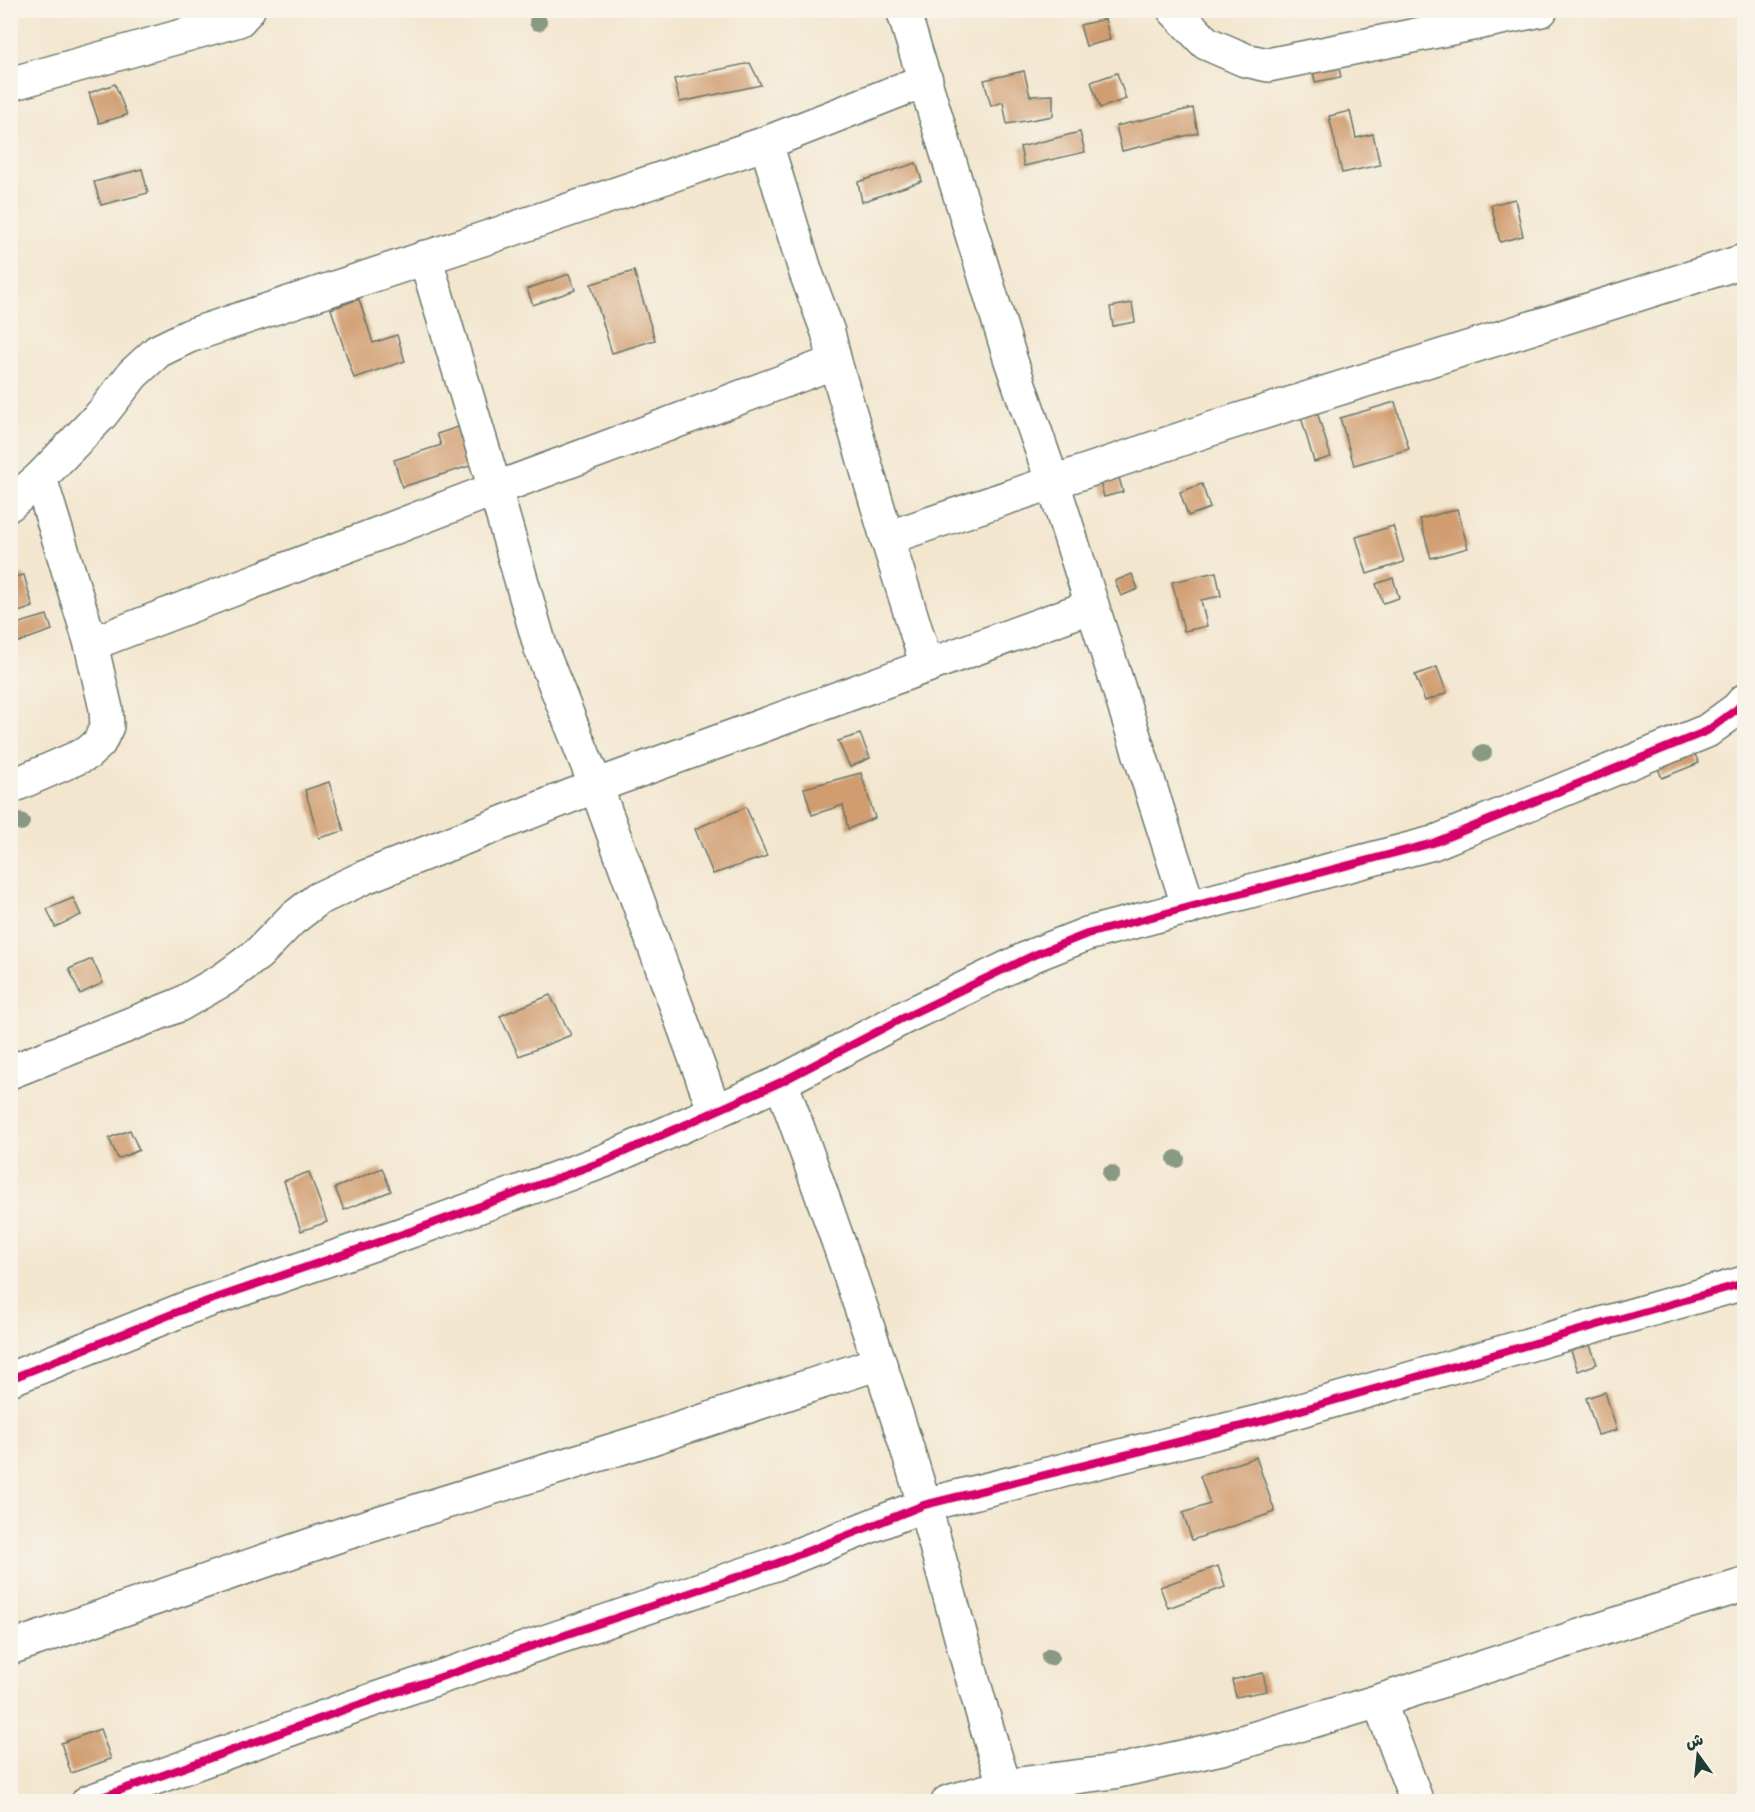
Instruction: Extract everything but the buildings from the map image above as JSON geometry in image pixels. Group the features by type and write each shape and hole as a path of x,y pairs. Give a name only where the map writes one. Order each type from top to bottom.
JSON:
{"street":[{"path":"10,84 239,20 248,10"},
{"path":"903,10 1011,361 1053,483 1189,908"},
{"path":"1174,10 1206,43 1245,60 1268,65 1541,10"},
{"path":"10,504 40,478 101,415 133,374 158,351 189,336 766,143 926,80"},
{"path":"766,143 806,273 828,332 887,538 927,666"},
{"path":"425,257 541,649 596,786 715,1112"},
{"path":"887,538 1223,425 1744,261"},
{"path":"91,644 835,362"},
{"path":"10,787 87,753 99,742 107,726 106,709 91,644 40,478"},
{"path":"10,1072 179,1005 215,984 258,954 291,920 318,899 365,877 596,786 1092,606"},
{"path":"10,1379 187,1308 417,1229 604,1161 781,1082 903,1018 1034,955 1087,934 1433,843 1707,731 1737,709 1744,701"},
{"path":"781,1082 825,1200 879,1363 924,1505 956,1624 1007,1794"},
{"path":"88,1802 355,1706 775,1564 924,1505 1266,1420 1744,1283"},
{"path":"10,1648 346,1533 649,1439 879,1363"},
{"path":"948,1802 1007,1794 1222,1748 1379,1701 1744,1585"},
{"path":"1379,1701 1417,1802"}],"cycle path":[{"path":"10,1379 187,1308 417,1229 604,1161 781,1082 903,1018 1034,955 1087,934 1433,843 1707,731 1737,709 1744,701"},
{"path":"88,1802 355,1706 775,1564 924,1505 1266,1420 1744,1283"}]}
